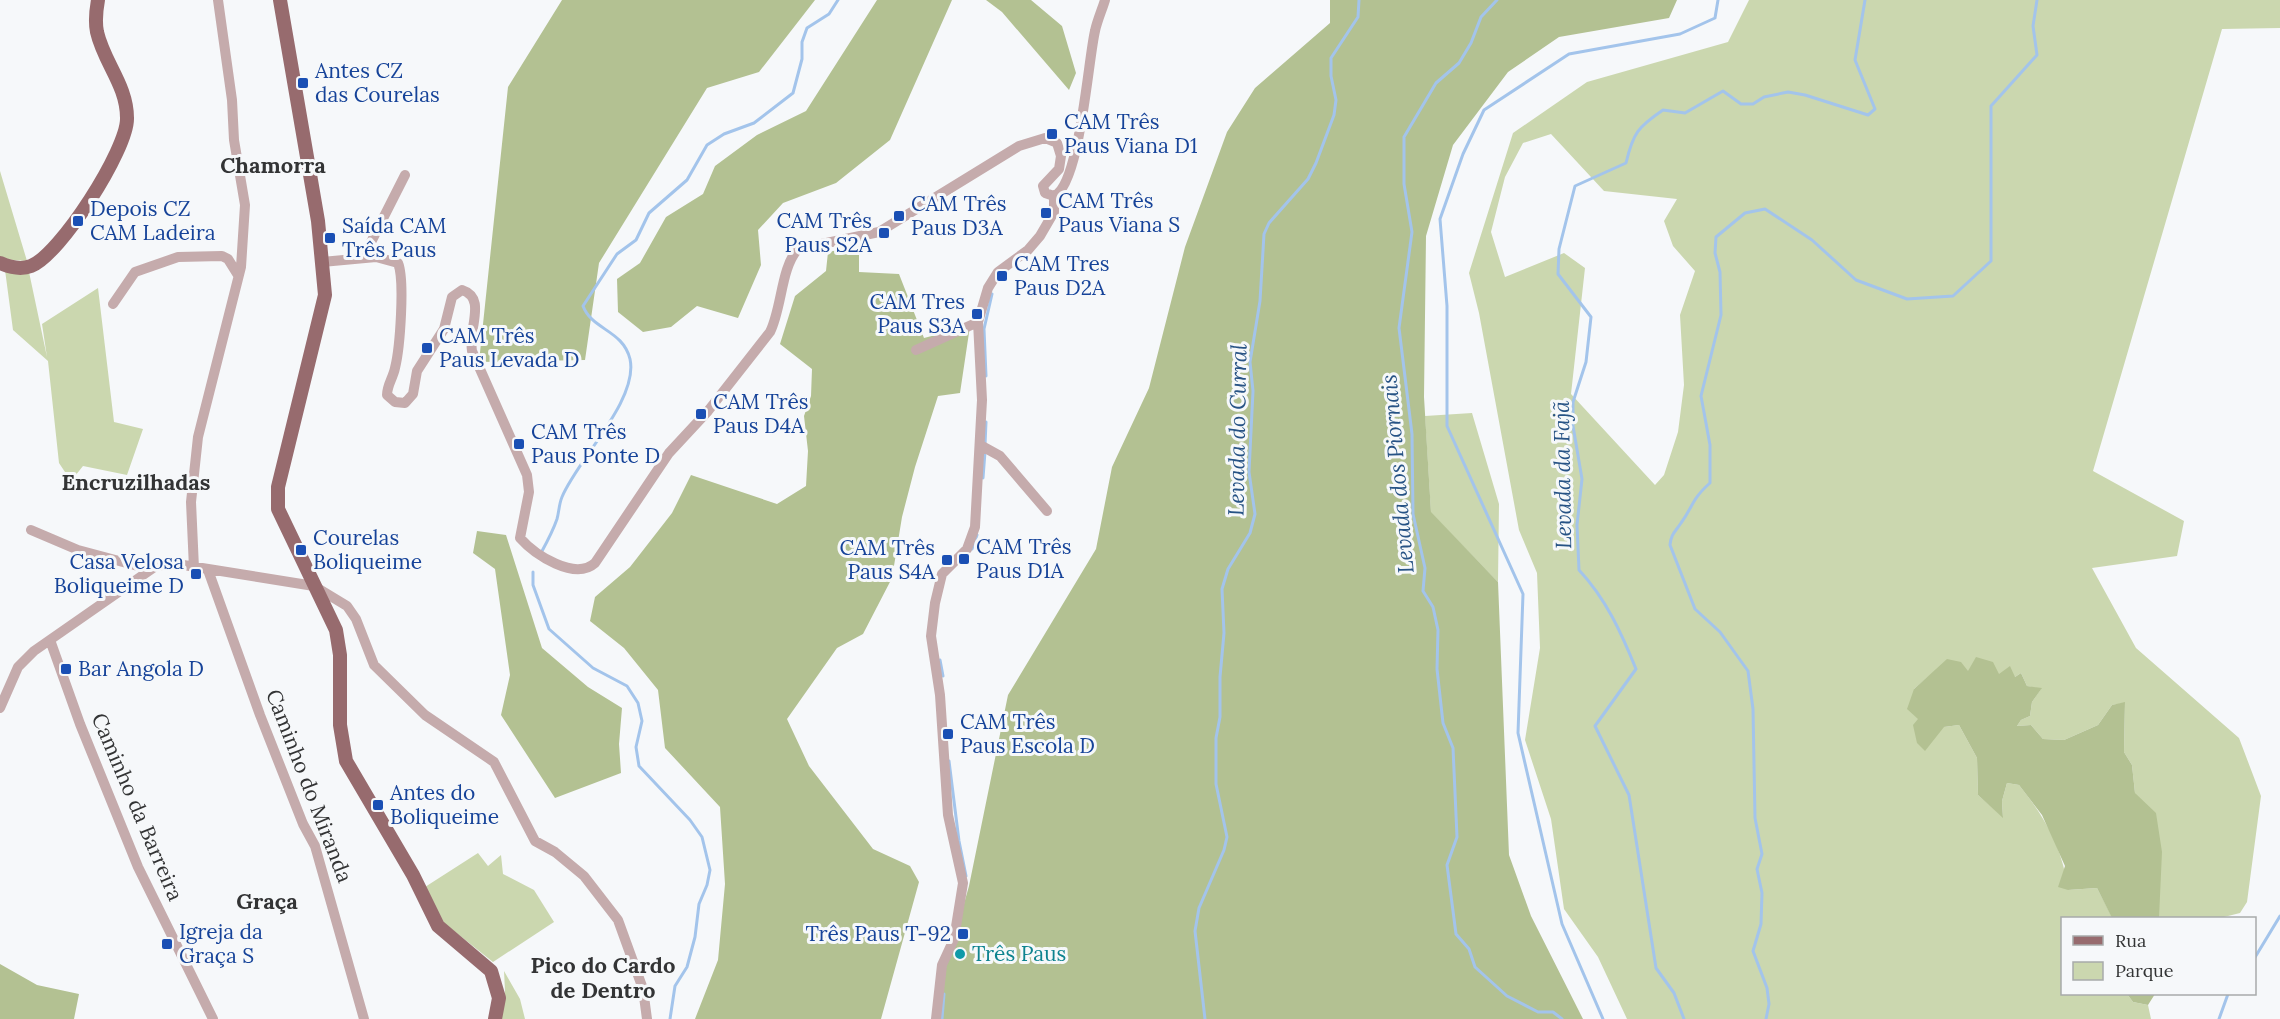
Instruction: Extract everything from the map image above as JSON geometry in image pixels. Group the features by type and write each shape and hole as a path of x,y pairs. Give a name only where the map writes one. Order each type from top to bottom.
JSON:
{"main road":[{"path":"0,263 15,267 30,267 48,254 109,171 125,133 127,103 97,33 98,0"},
{"path":"280,0 322,262 325,295 277,496 280,518 330,615 339,643 340,725 346,760 413,875 438,926 491,971 499,998 495,1019"}],"street":[{"path":"194,568 191,502 198,437 243,257 245,205 234,140 232,100 218,0"},
{"path":"1053,196 1060,191 1071,166 1084,116 1095,31 1105,0"},
{"path":"322,262 363,258 391,259 399,263 401,270 395,369 387,388 387,395 395,402 405,403 413,394 417,371 444,329 452,297 462,290 474,296 476,302 470,339 472,351 527,474 529,492 520,538 548,558 571,570 589,568 595,563 669,453 708,411 770,332 777,318 789,265 798,249 879,232 1019,146 1046,138 1057,143 1061,152 1058,172 1043,186 1045,193 1053,196"},
{"path":"363,258 405,175"},
{"path":"936,1019 942,965 954,939 963,883 948,815 940,695 931,636 942,574 967,549 972,540 982,400 978,322 992,280 1041,236 1054,212 1053,196"},
{"path":"114,304 135,273 152,268 170,258 222,256 228,259 238,275"},
{"path":"915,350 978,322"},
{"path":"980,445 1000,456 1047,511"},
{"path":"31,530 78,550 149,569"},
{"path":"0,708 18,667 34,651 149,569 165,563 314,586 347,606 356,620 374,665 405,696 425,715 495,762 535,841 555,852 584,876 599,894 618,920 630,948 644,989 647,1019"},
{"name":"Caminho do Miranda","path":"207,570 303,824 315,846 364,1019"},
{"name":"Caminho da Barreira","path":"51,640 80,724 138,867 213,1019"}],"green space":[{"path":"562,0 815,0 759,72 707,88 599,263 585,360 479,362 508,87"},
{"path":"877,0 952,0 890,140 836,183 783,203 758,230 761,265 738,318 697,306 671,327 643,332 618,312 617,279 640,263 666,217 703,194 715,166 757,135 806,111"},
{"path":"986,0 1031,0 1062,26 1076,73 1069,90 1002,12"},
{"path":"1330,0 1677,0 1669,18 1559,37 1508,72 1453,145 1426,236 1424,397 1431,512 1498,582 1509,855 1531,916 1583,1019 936,1019 942,965 954,939 969,886 1008,695 1096,549 1112,467 1149,388 1185,247 1227,132 1255,88 1330,23"},
{"path":"1749,0 2280,0 2280,28 2222,29 2093,471 2184,521 2177,556 2092,568 2136,648 2239,738 2261,796 2247,902 2240,913 2224,917 2159,917 2158,896 2135,793 2132,765 2124,752 2125,703 2112,705 2098,725 2064,740 2043,739 2031,725 2017,726 2021,720 2030,716 2032,702 2041,689 2027,686 2021,673 2015,677 1968,671 1930,675 1914,689 1944,727 1959,725 1977,758 1978,795 2003,817 2002,801 2007,783 2019,785 2045,821 2062,861 2068,890 2097,888 2112,917 2061,917 2061,995 2128,995 2133,1002 2148,1005 2151,1019 1627,1019 1598,957 1564,909 1551,819 1525,740 1540,648 1537,573 1519,530 1479,313 1469,273 1513,133 1587,82 1728,42","holes":["1551,134 1604,191 1677,199 1664,221 1673,246 1695,271 1680,315 1684,385 1678,432 1664,475 1655,485 1571,394 1585,268 1564,253 1505,277 1491,232 1505,177 1523,143"]},
{"path":"0,171 27,261 0,259"},
{"path":"859,246 859,272 899,274 924,338 970,326 960,393 938,396 902,517 892,578 863,634 837,648 787,719 809,766 873,849 910,866 919,882 881,1019 695,1019 718,960 725,884 720,807 665,748 658,690 624,648 590,621 595,597 630,567 672,513 691,475 777,504 806,486 808,451 804,416 811,396 812,369 780,344 795,296 826,271 828,252"},
{"path":"5,270 29,272 47,357 42,324 98,288 114,422 143,429 127,475 83,466 71,481 59,463 48,361 13,330"},
{"path":"1472,413 1499,504 1498,582 1431,513 1425,416"},
{"path":"477,531 506,535 542,648 588,687 622,708 619,744 621,773 555,798 501,715 510,675 495,569 473,553"},
{"path":"1976,657 1993,662 1999,674 2010,666 2015,677 2021,673 2027,686 2042,688 2032,702 2030,716 2021,720 2017,726 2031,725 2043,739 2064,740 2098,725 2112,705 2125,702 2124,752 2132,765 2135,793 2156,813 2162,852 2159,917 2112,917 2097,888 2068,890 2058,887 2065,866 2042,815 2019,785 2007,783 2002,801 2003,818 1978,795 1977,758 1959,725 1944,727 1925,751 1917,743 1913,725 1918,719 1907,709 1914,689 1947,659 1961,662 1968,671"},
{"path":"478,853 488,866 501,855 503,874 534,890 554,922 493,962 444,923 425,887"},
{"path":"0,964 37,985 79,994 74,1019 0,1019"},
{"path":"504,971 520,999 525,1019 501,1019 505,991"},
{"path":"2128,995 2154,995 2148,1005 2133,1002"}],"waterway":[{"path":"541,553 558,516 562,497 616,411 625,393 630,375 630,359 626,349 621,342 593,320 583,306 617,254 636,240 649,213 687,180 707,145 724,134 754,123 793,93 802,59 802,42 807,28 829,14 838,0"},
{"name":"Levada do Curral","path":"1205,1019 1195,931 1199,908 1224,850 1227,837 1216,784 1216,738 1220,717 1220,677 1224,633 1222,589 1228,569 1250,533 1255,514 1249,472 1253,391 1250,362 1260,301 1264,234 1269,223 1308,179 1316,163 1334,115 1336,100 1331,76 1331,58 1358,17 1359,0"},
{"name":"Levada dos Piornais","path":"1497,0 1481,17 1471,43 1459,63 1436,83 1404,137 1404,184 1412,232 1399,328 1412,434 1413,514 1425,568 1423,591 1433,607 1438,630 1437,669 1443,723 1453,748 1457,837 1447,865 1456,934 1469,949 1475,967 1507,996 1538,1012 1553,1012 1562,1019"},
{"path":"1603,1019 1562,924 1518,733 1523,594 1447,426 1447,306 1440,219 1463,154 1484,110 1569,54 1680,34 1715,18 1718,0"},
{"name":"Levada da Fajã","path":"1684,1019 1674,993 1656,968 1629,795 1595,726 1636,669 1612,616 1597,592 1579,570 1577,525 1582,479 1573,426 1573,402 1586,362 1591,317 1558,274 1559,249 1575,186 1626,163 1631,144 1642,126 1663,110 1685,113 1723,91 1741,104 1753,104 1764,97 1788,92 1805,95 1868,115 1875,109 1855,60 1865,0"},
{"path":"1766,1019 1769,1004 1767,988 1753,951 1761,924 1762,893 1757,869 1762,854 1755,818 1753,709 1748,671 1720,632 1695,609 1670,545 1671,538 1696,498 1710,483 1710,445 1701,396 1721,315 1720,272 1715,253 1716,237 1745,213 1765,209 1812,240 1856,280 1907,299 1953,296 1991,261 1991,106 2037,55 2033,26 2037,0"},
{"path":"986,376 984,329 992,294"},
{"path":"985,445 986,422"},
{"path":"983,478 985,452"},
{"path":"972,549 977,535"},
{"path":"533,572 533,585 549,629 593,668 627,686 638,703 642,721 636,747 639,766 690,820 702,837 710,870 699,904 695,937 687,967 675,986 670,1019"},
{"path":"940,660 943,676"},
{"path":"949,761 959,841 966,876"},
{"path":"2256,956 2280,916"},
{"path":"942,1019 944,994"},
{"path":"2219,1019 2228,995"}],"place":[{"name":"Antes CZ das Courelas","path":"303,83"},
{"name":"CAM Três Paus Viana D1","path":"1052,134"},
{"name":"CAM Três Paus Viana S","path":"1046,213"},
{"name":"CAM Três Paus D3A","path":"899,216"},
{"name":"Depois CZ CAM Ladeira","path":"78,221"},
{"name":"CAM Três Paus S2A","path":"884,233"},
{"name":"Saída CAM Três Paus","path":"330,238"},
{"name":"CAM Tres Paus D2A","path":"1002,276"},
{"name":"CAM Tres Paus S3A","path":"977,314"},
{"name":"CAM Três Paus Levada D","path":"427,348"},
{"name":"CAM Três Paus D4A","path":"701,414"},
{"name":"CAM Três Paus Ponte D","path":"519,444"},
{"name":"Courelas Boliqueime","path":"301,550"},
{"name":"CAM Três Paus D1A","path":"964,559"},
{"name":"CAM Três Paus S4A","path":"947,560"},
{"name":"Casa Velosa Boliqueime D","path":"196,574"},
{"name":"Bar Angola D","path":"66,669"},
{"name":"CAM Três Paus Escola D","path":"948,734"},
{"name":"Antes do Boliqueime","path":"378,805"},
{"name":"Três Paus T-92","path":"963,934"},
{"name":"Igreja da Graça S","path":"167,944"},
{"name":"Três Paus","path":"960,954"}],"district":[{"name":"Chamorra","path":"273,165"},
{"name":"Encruzilhadas","path":"136,482"},
{"name":"Graça","path":"267,901"},
{"name":"Pico do Cardo de Dentro","path":"603,978"}]}
